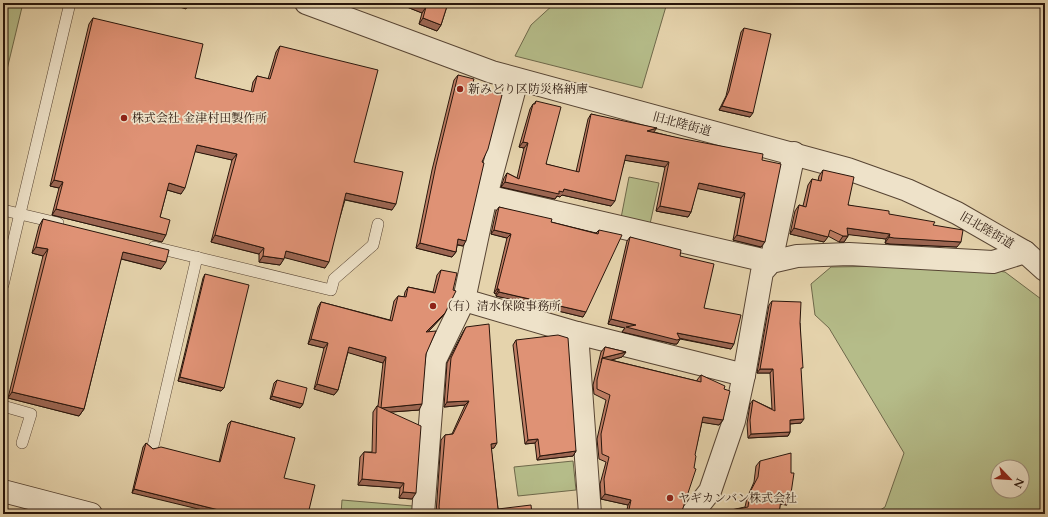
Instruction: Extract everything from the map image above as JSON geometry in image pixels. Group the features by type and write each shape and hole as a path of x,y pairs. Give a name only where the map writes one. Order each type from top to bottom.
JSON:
{"street":[{"name":"旧北陸街道","path":"306,3 517,80 794,153 848,169 907,190 957,213 1025,252 1045,270"},
{"path":"423,514 435,360 464,300 486,196 517,80"},
{"path":"692,514 710,491 734,421 762,272 771,262 794,153"},
{"path":"486,196 771,262 797,256 849,254 993,262 1025,252"},
{"path":"464,300 577,333 744,374"},
{"path":"577,333 590,514"},
{"path":"3,491 91,514"}],"lane":[{"path":"3,285 70,3"},
{"path":"3,210 65,225"},
{"path":"143,244 331,290 334,279 373,244 378,224"},
{"path":"153,446 197,257"},
{"path":"3,406 31,414 22,443"}],"green space":[{"path":"3,3 23,3 3,86"},
{"path":"555,3 667,3 642,88 515,56 531,25"},
{"path":"629,177 659,183 650,224 621,218"},
{"path":"958,265 1005,272 1045,302 1045,514 874,514 885,507 904,453 829,328 815,315 811,284 831,267"},
{"path":"573,461 576,490 518,496 514,467"},
{"path":"342,500 413,506 413,514 341,514"}],"building":[{"path":"416,3 448,3 441,25 423,18 426,7"},
{"path":"93,18 203,44 195,78 253,92 257,76 270,79 280,46 378,70 354,162 403,172 396,204 346,193 329,262 286,251 284,259 263,256 264,248 215,235 237,154 197,145 185,188 169,183 160,217 170,220 166,235 56,209 63,182 54,180"},
{"path":"744,28 771,34 753,113 722,106 729,91"},
{"path":"458,75 474,79 472,85 502,95 488,149 482,162 484,163 466,241 458,239 456,252 420,243 436,165"},
{"path":"536,101 561,107 546,164 579,172 591,114 657,128 647,131 763,154 762,160 781,164 765,242 737,235 745,193 699,183 691,212 660,206 669,162 626,155 615,201 564,189 563,192 559,191 559,194 505,182 507,173 519,179 528,143 523,142 533,104 535,104"},
{"path":"823,170 854,177 848,205 889,211 889,214 935,222 933,225 963,230 961,242 894,238 889,237 890,234 847,228 848,236 843,236 830,230 828,237 794,228 799,205 806,207 812,179 821,181"},
{"path":"499,207 552,219 551,222 598,234 599,230 622,235 586,312 499,292 499,289 497,289 511,234 494,230"},
{"path":"43,219 169,250 166,262 123,252 84,409 12,392 48,249 36,247"},
{"path":"630,237 681,250 680,256 714,264 704,308 741,315 734,344 677,333 680,339 677,340 626,327 636,325 611,319"},
{"path":"441,270 457,273 453,290 456,291 445,313 426,332 436,331 426,354 422,404 381,408 386,357 349,347 338,390 317,384 328,343 311,339 321,302 392,321 398,296 406,297 408,287 435,293"},
{"path":"205,274 249,285 224,388 180,377"},
{"path":"772,301 801,302 800,323 803,368 801,368 804,419 790,420 790,432 751,434 750,420 753,400 775,411 773,369 760,369"},
{"path":"489,324 497,443 491,444 498,509 531,505 532,514 440,514 439,507 445,435 453,434 469,401 447,402 451,358 466,327"},
{"path":"558,335 568,338 576,451 540,456 538,439 528,440 516,340"},
{"path":"605,347 626,352 602,358"},
{"path":"602,358 701,382 701,375 725,386 724,389 730,391 723,420 703,417 695,455 694,468 696,469 681,514 628,514 631,500 605,494 604,479 609,457 602,454 601,434 610,395 597,389 597,380"},
{"path":"277,380 307,388 303,404 272,396"},
{"path":"377,406 421,426 416,493 403,492 404,483 362,479 364,452 376,453"},
{"path":"231,421 295,438 284,478 315,485 308,514 235,514 134,489 146,443 153,449 161,447 220,462"},
{"path":"791,453 791,473 794,473 790,500 781,499 779,514 717,514 748,507 750,492 758,477 760,461"}],"place":[{"name":"新みどり区防災格納庫","path":"460,89"},
{"name":"株式会社 金津村田製作所","path":"124,118"},
{"name":"（有）清水保険事務所","path":"433,306"},
{"name":"ヤギカンバン株式会社","path":"670,498"}]}
